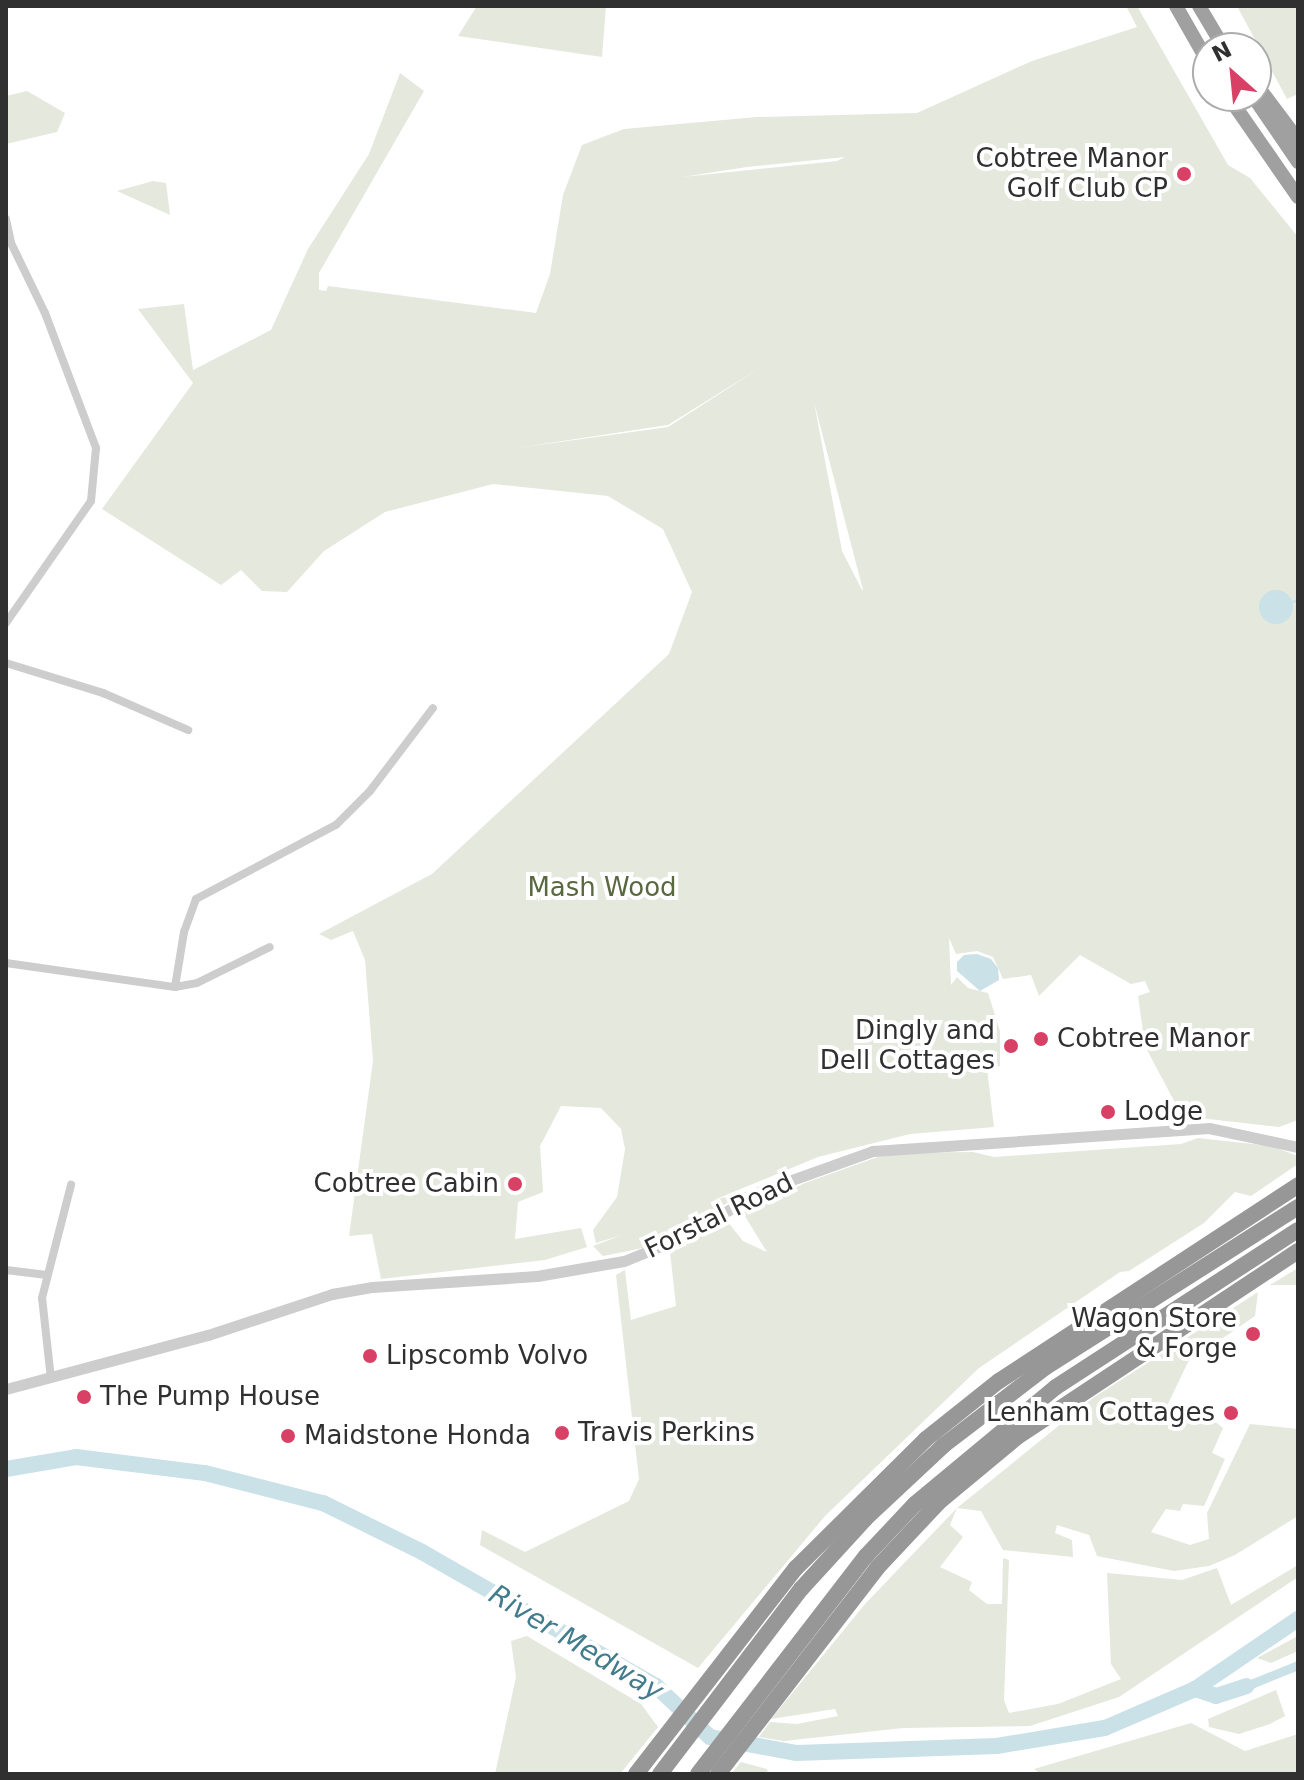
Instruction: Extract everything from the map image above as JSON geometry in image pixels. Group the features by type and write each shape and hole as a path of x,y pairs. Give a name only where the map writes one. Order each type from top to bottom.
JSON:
{"highway":[{"path":"1176,6 1192,34"},
{"path":"1200,8 1216,32"},
{"path":"1272,105 1298,140"},
{"path":"1239,112 1298,197"},
{"path":"1264,112 1298,162"},
{"path":"636,1774 748,1642 841,1520 960,1409 1298,1185"},
{"path":"660,1774 748,1642 866,1518 944,1445 1046,1367 1298,1207"},
{"path":"707,1772 788,1668 866,1556 969,1455 1056,1387 1298,1230"},
{"path":"788,1668 940,1501 1006,1446 1298,1251"}],"street":[{"path":"6,219 11,243 45,313 96,448 91,501 6,623"},
{"path":"6,663 103,693 188,730"},
{"path":"175,987 184,932 196,899 336,825 370,791 433,708"},
{"path":"6,963 175,987 197,983 270,947"},
{"name":"Forstal Road","path":"6,1389 51,1380 332,1294 537,1276 624,1261 683,1237 761,1191 873,1151 1209,1128 1296,1147"},
{"path":"51,1380 41,1319 47,1275 71,1185"},
{"path":"6,1270 47,1275"}],"green space":[{"path":"477,6 606,6 602,57 458,36"},
{"name":"Mash Wood","path":"1126,6 1137,6 1192,102 1192,112 1198,112 1228,165 1250,178 1298,237 1298,1120 1279,1127 1182,1116 1145,1046 1138,996 1150,992 1145,981 1131,984 1080,955 1039,996 1031,975 1003,979 993,957 977,951 956,954 949,938 951,985 957,977 968,988 988,993 1000,1031 1000,1066 987,1069 994,1127 910,1134 818,1157 714,1200 749,1191 648,1247 603,1256 593,1246 622,1235 596,1243 593,1230 617,1197 625,1149 621,1129 601,1108 561,1106 540,1146 543,1192 518,1202 515,1239 581,1228 587,1247 545,1260 381,1279 372,1234 349,1236 373,1061 365,960 353,931 331,940 319,934 432,874 669,654 692,592 663,529 608,496 493,484 385,512 324,551 287,592 262,591 241,570 221,585 102,509 193,383 138,309 184,304 193,370 271,330 308,249 369,154 400,73 424,91 319,273 319,290 326,291 328,286 536,313 550,274 563,195 582,145 624,129 757,117 917,113 1032,61 1137,27","holes":["845,157 837,161 682,177","766,364 668,427 510,449 668,425","814,402 863,590 842,551"]},
{"path":"1237,6 1298,6 1298,94 1287,99 1272,71 1272,32 1251,32"},
{"path":"27,91 65,113 57,132 6,144 6,96"},
{"path":"153,181 166,183 170,215 117,191"},
{"path":"1198,1138 1271,1146 1298,1156 1298,1164 1251,1196 1235,1192 1204,1223 1129,1271 1120,1272 979,1368 825,1516 698,1668 480,1545 482,1530 525,1552 629,1501 639,1479 616,1275 625,1270 631,1320 676,1306 670,1252 727,1221 743,1241 767,1252 743,1213 805,1183 889,1153 973,1152 994,1157 1181,1144"},
{"path":"1298,1268 1298,1285 1270,1285"},
{"path":"1258,1292 1255,1316 1188,1362 1167,1406 1181,1418 1208,1416 1223,1428 1212,1453 1225,1459 1204,1506 1183,1504 1180,1511 1166,1509 1151,1532 1190,1545 1209,1539 1207,1513 1250,1424 1298,1429 1298,1516 1235,1555 1209,1566 1174,1571 1097,1556 1089,1535 1057,1525 1055,1533 1072,1540 1073,1557 1003,1550 981,1511 957,1508 1093,1398"},
{"path":"957,1508 950,1525 963,1537 940,1567 972,1582 969,1590 987,1604 1002,1604 1003,1558 1009,1560 1004,1700 1009,1713 1058,1704 1121,1679 1111,1664 1107,1573 1182,1580 1217,1568 1231,1605 1298,1565 1298,1577 1119,1697 1030,1726 903,1728 784,1741 759,1737 770,1722 797,1724 838,1716 835,1709 771,1719 865,1604"},
{"path":"527,1636 641,1704 658,1727 620,1774 495,1774 516,1677 511,1641"},
{"path":"1298,1636 1298,1651 1271,1663 1257,1658"},
{"path":"1276,1690 1285,1716 1239,1734 1209,1727 1208,1719"},
{"path":"1191,1723 1245,1751 1298,1734 1298,1774 1041,1774 1034,1769"},
{"path":"741,1762 767,1769 768,1774 731,1774"}],"water":[{"path":"1276,590 1288,595 1293,607 1288,619 1276,624 1264,619 1259,607 1264,595"},
{"path":"977,954 991,959 998,968 999,980 980,991 957,971 957,962 964,955"}],"waterway":[{"path":"1293,601 1298,601"},
{"name":"River Medway","path":"6,1469 76,1457 205,1473 323,1503 422,1552 656,1686 710,1737 796,1753 997,1746 1105,1728 1195,1689 1298,1619"},
{"name":"River Medway","path":"1246,1686 1298,1665"},
{"name":"River Medway","path":"1195,1689 1216,1696 1246,1686"}],"place":[{"name":"Cobtree Manor Golf Club CP","path":"1184,174"},
{"name":"Cobtree Manor","path":"1041,1039"},
{"name":"Dingly and Dell Cottages","path":"1011,1046"},
{"name":"Lodge","path":"1108,1112"},
{"name":"Cobtree Cabin","path":"515,1184"},
{"name":"Wagon Store & Forge","path":"1253,1334"},
{"name":"Lipscomb Volvo","path":"370,1356"},
{"name":"The Pump House","path":"84,1397"},
{"name":"Lenham Cottages","path":"1231,1413"},
{"name":"Travis Perkins","path":"562,1433"},
{"name":"Maidstone Honda","path":"288,1436"}]}
